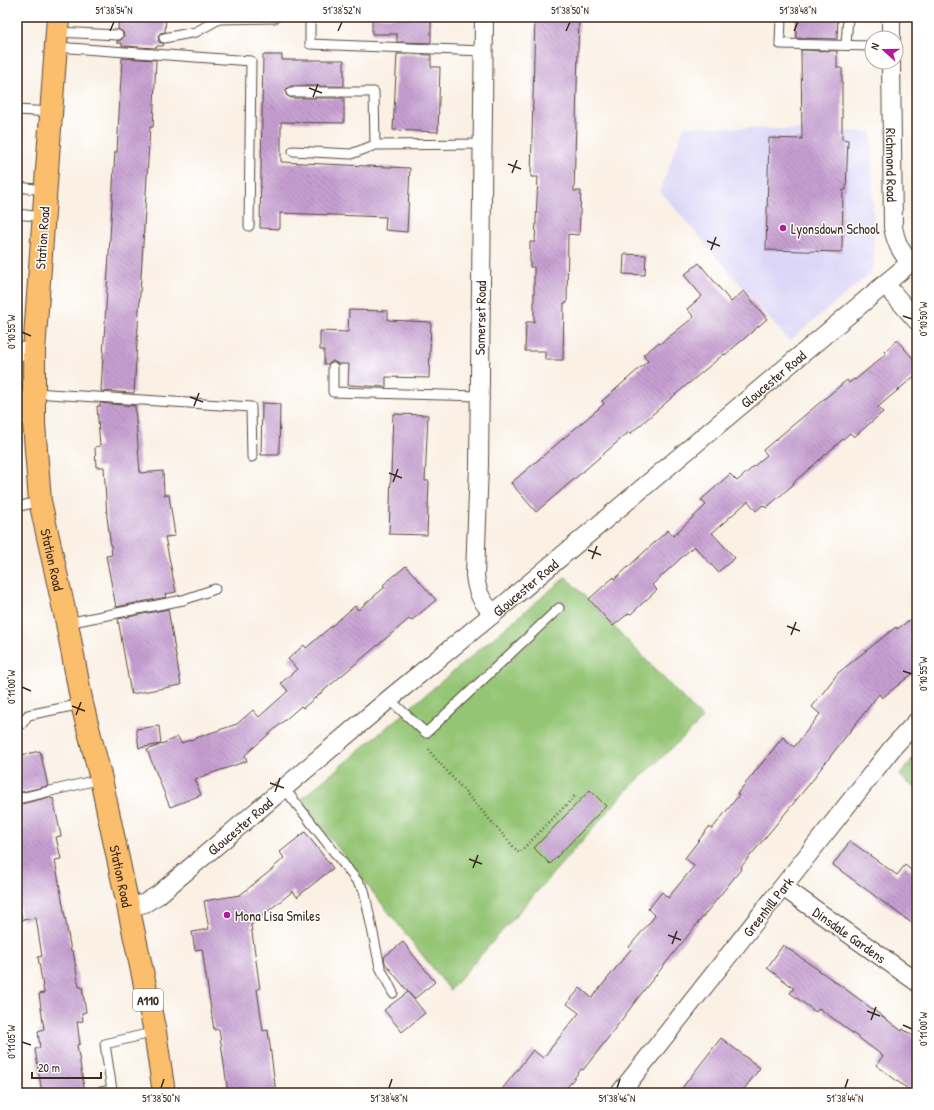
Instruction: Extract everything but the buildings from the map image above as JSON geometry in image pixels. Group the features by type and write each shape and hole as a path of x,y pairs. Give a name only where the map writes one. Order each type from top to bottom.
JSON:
{"main road":[{"name":"Station Road","path":"57,32 44,217 26,351 34,393 34,424 40,501 67,624 82,704 101,779 155,1032 164,1093"}],"street":[{"name":"Somerset Road","path":"484,17 475,575 477,590 482,600 493,614"},
{"path":"891,17 891,30"},
{"name":"Richmond Road","path":"891,70 893,227 898,245 914,260"},
{"name":"Gloucester Road","path":"128,908 145,903 158,895 914,260"},
{"path":"885,284 917,321"},
{"name":"Greenhill Park","path":"620,1093 893,746 917,720"},
{"name":"Dinsdale Gardens","path":"783,887 917,982"}],"lane":[{"path":"310,17 310,44 483,51"},
{"path":"781,17 780,44 864,46"},
{"path":"846,45 848,17"},
{"path":"164,38 196,32 218,19 275,18"},
{"path":"57,32 118,35"},
{"path":"57,32 251,61 249,226"},
{"path":"291,92 374,92 375,145"},
{"path":"17,110 51,112"},
{"path":"293,151 351,154 375,145 483,144"},
{"path":"17,187 46,190"},
{"path":"17,214 44,217"},
{"path":"333,367 333,392 479,396"},
{"path":"34,393 250,407 252,457"},
{"path":"17,507 40,501"},
{"path":"67,624 183,600 215,589"},
{"path":"390,699 426,733 559,608"},
{"path":"17,724 22,724 28,715 82,704"},
{"path":"17,799 101,779"},
{"path":"284,788 364,890 380,967 393,993"},
{"path":"96,1093 112,1090 106,1044 155,1032"}],"path":[{"path":"426,733 430,752 519,853 576,795"}],"shaded area":[{"name":"Lyonsdown School","path":"684,126 872,132 874,265 870,274 789,341 660,191"}],"green space":[{"path":"566,577 703,719 624,793 450,990 300,800"},
{"path":"917,753 917,789 899,776"}],"place":[{"name":"Lyonsdown School","path":"783,228"},
{"name":"Mona Lisa Smiles","path":"227,915"}]}
